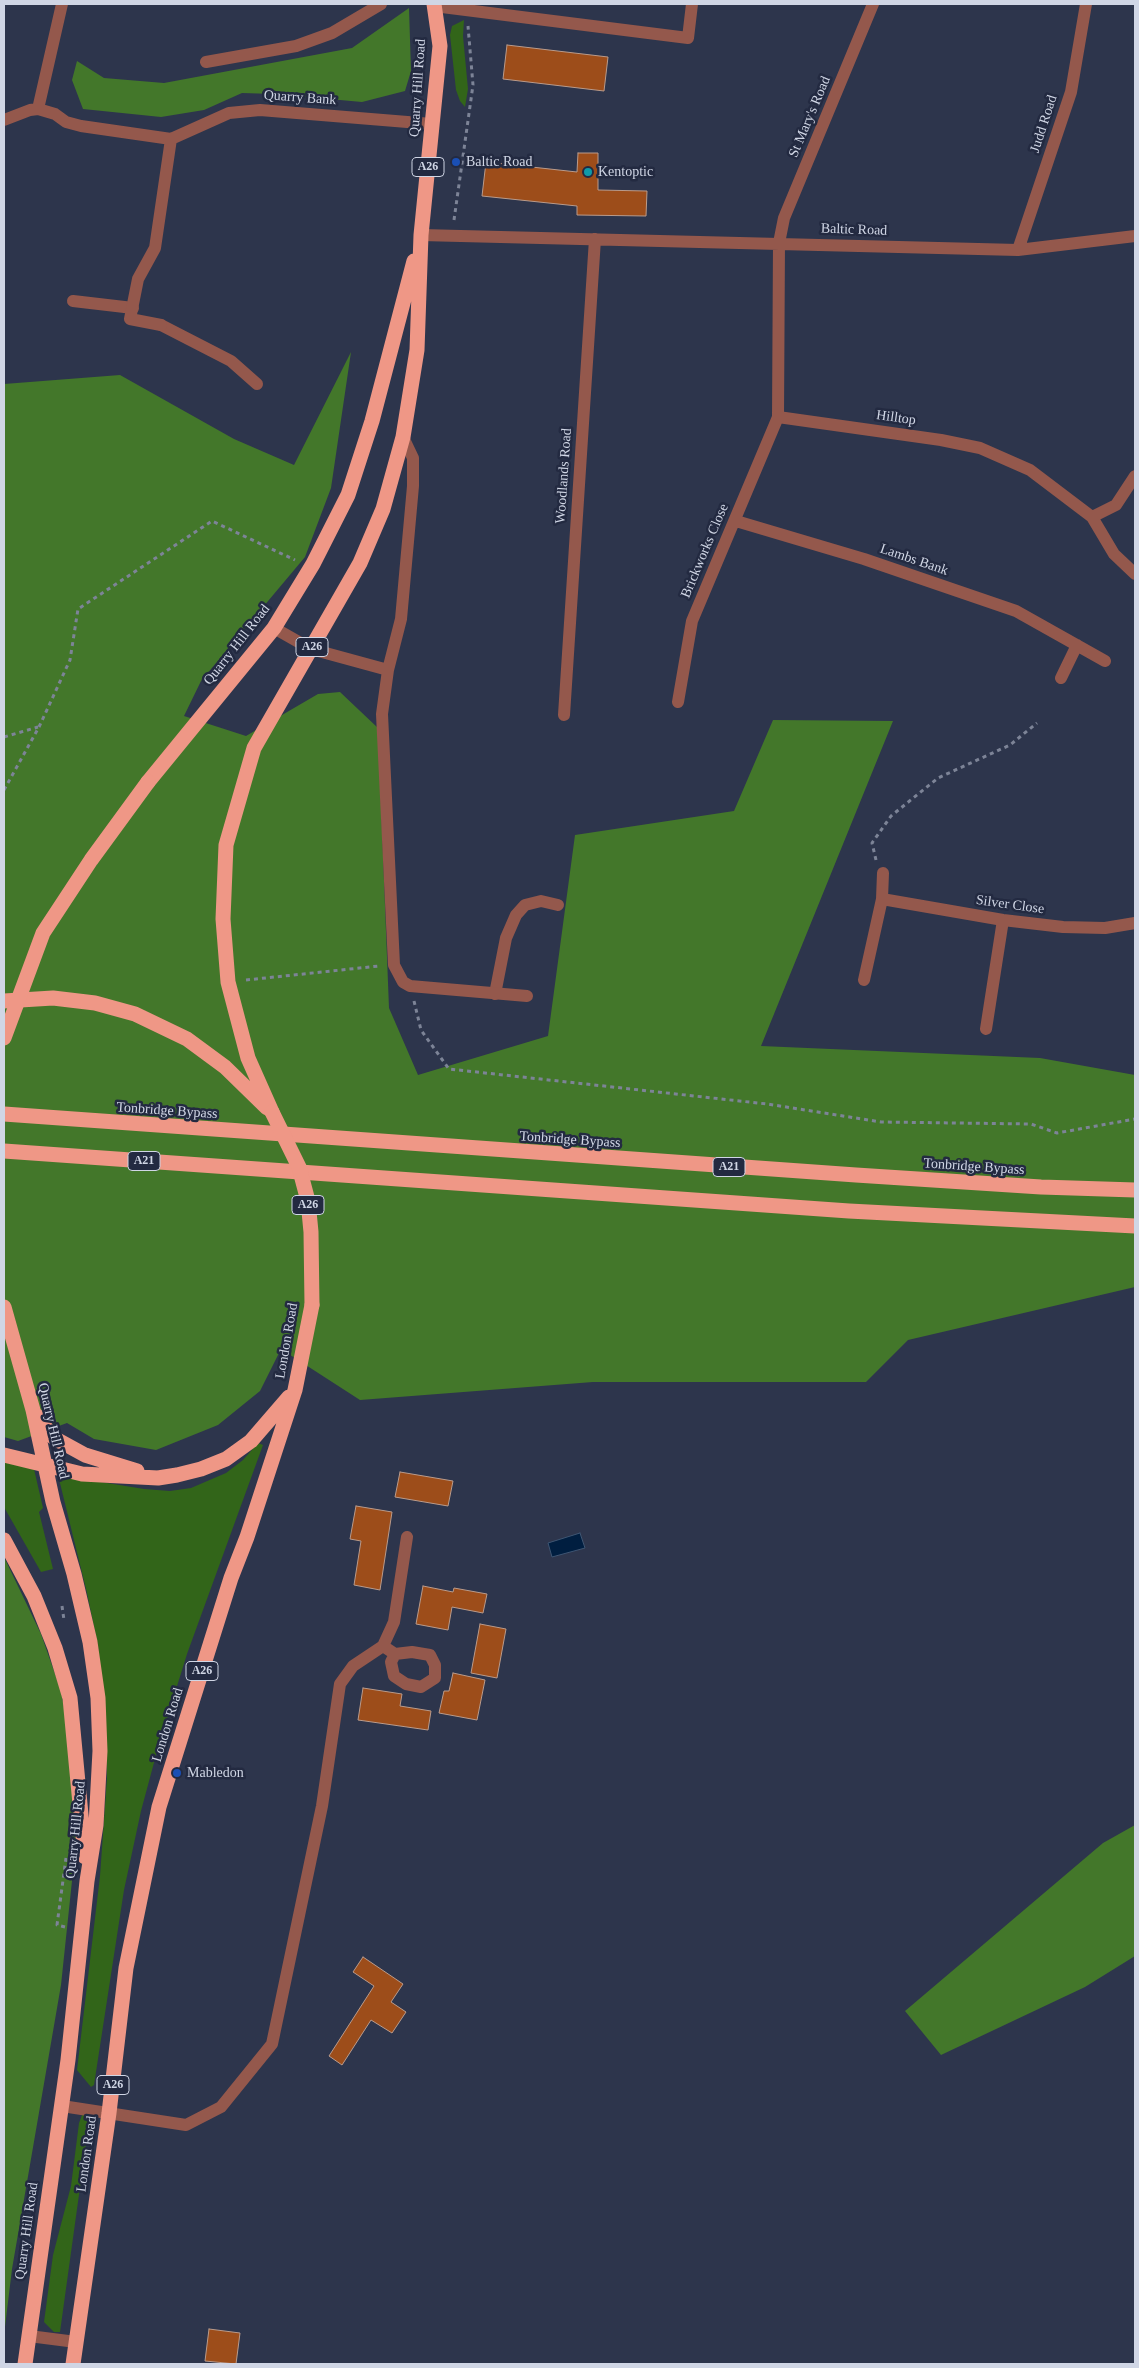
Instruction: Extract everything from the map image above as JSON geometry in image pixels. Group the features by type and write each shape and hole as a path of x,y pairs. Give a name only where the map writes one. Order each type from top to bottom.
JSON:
{"highway":[{"name":"Quarry Hill Road","path":"272,1112 248,1058 228,982 223,919 226,845 254,748 360,563 383,509 404,438 418,350 421,235 440,46 434,5"},
{"name":"Quarry Hill Road","path":"4,1038 43,932 91,860 148,782 274,628 311,568 348,495 372,421 421,235"},
{"path":"4,1002 53,998 95,1003 135,1014 187,1039 225,1068 272,1112"},
{"name":"London Road","path":"73,2364 109,2113 126,1968 159,1806 231,1578 248,1538 295,1390 312,1305 311,1232 308,1201 299,1167 272,1112"},
{"name":"Tonbridge Bypass","path":"4,1114 846,1175 1041,1188 1135,1190"},
{"name":"A21","path":"4,1151 849,1211 1135,1226"},
{"name":"Quarry Hill Road","path":"4,1307 88,1632 98,1698 100,1751 96,1825 87,1881 62,2106 25,2364"},
{"name":"A26","path":"32,1410 54,1438 85,1455 158,1478 201,1469 226,1459 251,1441 295,1390"},
{"path":"4,1455 82,1474 158,1478"},
{"path":"4,1540 34,1596 55,1648 70,1698 87,1881"}],"street":[{"path":"38,109 62,4"},
{"path":"206,62 296,46 332,33 381,4"},
{"path":"434,5 688,38 692,4"},
{"name":"St Mary's Road","path":"779,243 784,218 873,4"},
{"name":"Judd Road","path":"1018,250 1071,92 1086,4"},
{"path":"4,120 30,110 38,109 80,126 171,139 155,248 138,280 130,319 161,325 231,361 256,384"},
{"name":"Quarry Bank","path":"171,139 229,113 260,110 432,124"},
{"name":"Baltic Road","path":"421,235 1018,250 1135,236"},
{"name":"Woodlands Road","path":"564,715 595,239"},
{"path":"778,417 779,243"},
{"path":"74,301 133,308"},
{"name":"Hilltop","path":"778,417 941,440 980,448 1030,470 1092,517 1114,554 1135,574"},
{"name":"Brickworks Close","path":"678,702 692,621 736,521 750,479 778,417"},
{"path":"404,438 413,458 414,486 401,619 388,670 382,714 394,964 403,982 410,986 528,996"},
{"path":"1092,517 1116,505 1135,476"},
{"name":"Lambs Bank","path":"736,521 864,559 1016,611 1105,661"},
{"path":"274,628 311,649 388,670"},
{"path":"1060,678 1077,645"},
{"path":"864,980 882,899 883,873"},
{"name":"Silver Close","path":"882,899 1003,920 1105,928 1135,923"},
{"path":"495,994 506,938 516,915 525,905 541,901 558,905"},
{"path":"986,1029 1003,920"},
{"path":"62,2106 186,2125 221,2107 272,2044 322,1806 340,1684 353,1666 383,1646 394,1622 407,1537"},
{"path":"383,1646 395,1654"},
{"path":"29,2336 76,2342"}],"path":[{"path":"453,236 458,181 470,120 473,84 467,10"},
{"path":"4,790 39,727 70,660 78,610 212,521 311,568"},
{"path":"883,873 877,867 872,843 891,816 938,778 1010,745 1036,723"},
{"path":"4,737 39,727"},
{"path":"228,982 394,964"},
{"path":"410,986 421,1030 448,1069 766,1104 881,1122 1031,1124 1058,1133 1135,1119"}],"green space":[{"path":"409,8 411,71 405,91 362,102 242,93 204,110 161,117 83,109 72,80 77,61 104,78 164,83 352,48"},
{"path":"464,20 463,36 468,89 465,107 460,101 456,90 450,35 452,26"},
{"path":"351,352 331,488 305,557 201,681 184,716 246,736 318,694 340,692 378,728 389,1008 418,1075 548,1036 575,835 734,811 773,720 893,721 761,1046 1040,1058 1135,1075 1135,1287 908,1340 866,1382 593,1382 360,1400 281,1349 260,1391 218,1425 156,1450 94,1439 67,1423 18,1441 4,1437 4,384 120,375 234,439 294,465"},
{"path":"258,1443 263,1445 187,1654 159,1744 141,1811 124,1890 94,2085 91,2087 77,2070 100,1876 107,1778 105,1708 98,1646 58,1475 144,1489 170,1491 191,1488 226,1473 243,1460"},
{"path":"4,1462 34,1469 43,1508 39,1512 53,1569 41,1572 4,1507"},
{"path":"4,1557 41,1634 61,1691 71,1746 76,1843 61,1985 12,2269 4,2335"},
{"path":"1135,1825 1135,1956 1085,1987 941,2055 905,2011 1103,1843"},
{"path":"91,2108 60,2332 54,2332 44,2322 53,2255 71,2186 79,2123 82,2115"}],"water":[{"path":"580,1533 585,1548 552,1557 548,1543"}],"building":[{"path":"507,45 608,57 604,91 503,79"},
{"path":"578,153 598,153 598,190 647,191 646,216 577,215 577,206 482,196 486,162 577,172"},
{"path":"400,1472 453,1481 448,1506 395,1497"},
{"path":"356,1506 392,1512 380,1590 354,1585 361,1541 350,1539"},
{"path":"423,1586 453,1592 454,1588 487,1594 483,1613 452,1607 448,1630 416,1624"},
{"path":"480,1624 506,1629 497,1678 471,1673"},
{"path":"453,1673 485,1680 477,1720 439,1713 444,1691 449,1691"},
{"path":"363,1688 402,1694 400,1706 431,1711 428,1730 358,1720"},
{"path":"363,1957 403,1984 391,2002 406,2012 392,2033 371,2020 342,2065 329,2056 374,1986 353,1972"},
{"path":"209,2329 240,2333 236,2364 205,2361"}],"place":[{"name":"Baltic Road","path":"456,162"},
{"name":"Kentoptic","path":"588,172"},
{"name":"Mabledon","path":"177,1773"}]}
